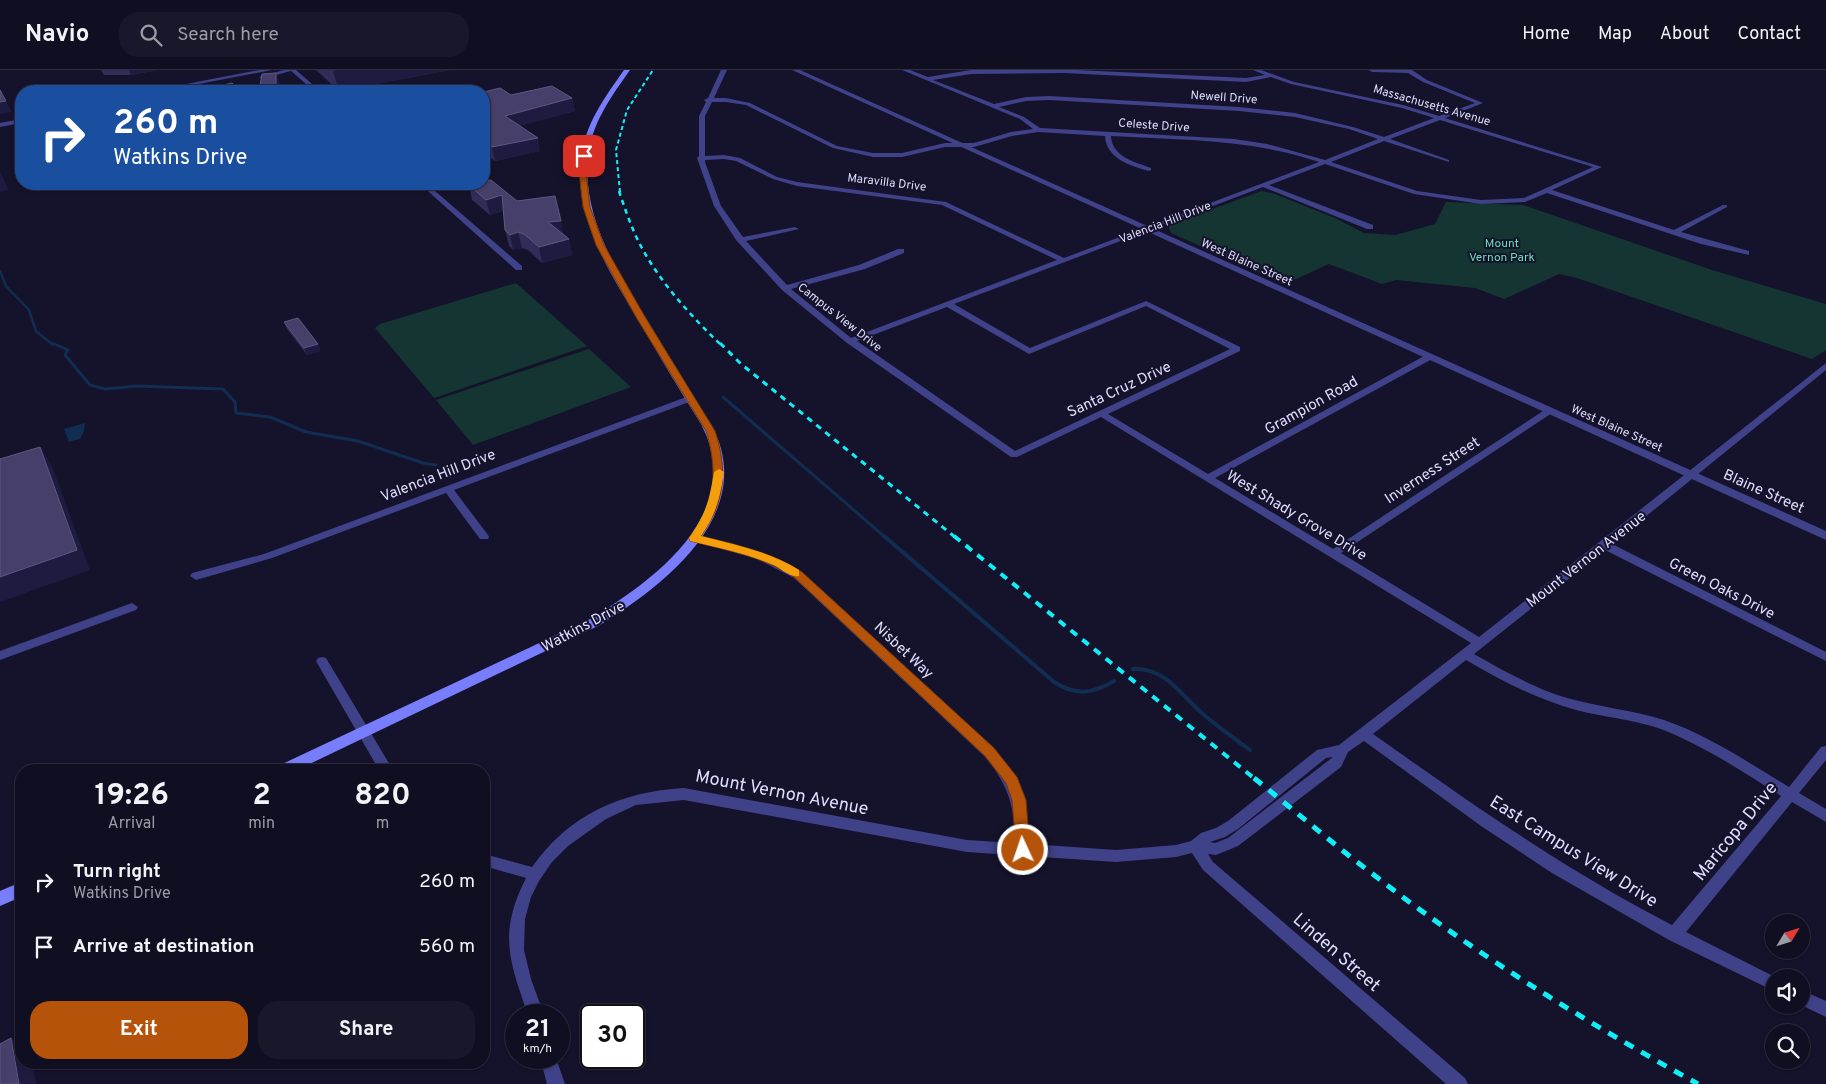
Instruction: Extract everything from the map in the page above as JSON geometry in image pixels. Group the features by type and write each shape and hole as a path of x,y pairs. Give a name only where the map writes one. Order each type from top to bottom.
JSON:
{"main road":[{"name":"Watkins Drive","path":"296,764 363,734 595,622 626,605 654,582 694,538 708,519 714,501 719,463 711,431 689,399 608,261 591,224 586,207 583,172 590,129 612,87 627,70"},
{"path":"0,899 15,892"}],"street":[{"path":"186,85 269,70"},
{"path":"214,85 292,70 309,85"},
{"name":"Campus View Drive","path":"724,70 707,100 700,127 700,158 718,206 740,240 785,288 850,341 1014,455"},
{"name":"West Blaine Street","path":"795,70 1690,475"},
{"path":"905,70 1022,118 1038,130"},
{"name":"Massachusetts Avenue","path":"1256,70 1270,76 1387,102 1599,167"},
{"path":"1372,70 1409,70"},
{"name":"Valencia Hill Drive","path":"850,341 1480,103 1425,81 1409,70"},
{"path":"927,79 979,72 1071,71 1143,72 1246,80 1270,76"},
{"name":"Newell Drive","path":"994,106 1026,99 1049,98 1239,109 1327,121 1384,138 1447,161"},
{"name":"Celeste Drive","path":"707,100 726,100 748,104 835,147 858,154 902,155 945,145 974,144 1011,134 1038,130 1249,143 1283,149 1394,187 1433,196 1481,202 1514,202 1548,190 1599,167"},
{"path":"0,119 15,116"},
{"path":"0,125 15,122"},
{"path":"1108,133 1107,142 1113,152 1129,162 1149,169"},
{"name":"Maravilla Drive","path":"700,158 724,157 738,159 775,178 797,184 944,203 1063,260"},
{"path":"1263,185 1370,227"},
{"path":"430,190 519,268"},
{"path":"1548,190 1675,232 1746,253"},
{"path":"1675,232 1725,206"},
{"path":"740,240 795,229"},
{"path":"785,288 862,267 901,251"},
{"name":"Santa Cruz Drive","path":"948,304 1029,351 1146,302 1237,349 1014,455"},
{"name":"Grampion Road","path":"1207,478 1429,357"},
{"name":"Mount Vernon Avenue","path":"533,1004 516,944 516,930 521,904 535,874 550,854 568,836 602,814 637,800 684,794 938,842 1023,850 1116,856 1176,851 1195,846 1216,849 1233,842 1336,763 1343,749 1604,545 1826,366"},
{"name":"Valencia Hill Drive","path":"196,576 268,556 689,399"},
{"name":"Inverness Street","path":"1332,554 1549,411"},
{"name":"West Shady Grove Drive","path":"1100,413 1480,642"},
{"name":"Blaine Street","path":"1690,475 1826,536"},
{"path":"447,488 484,536"},
{"name":"Nisbet Way","path":"694,538 752,552 780,563 798,575 989,752 1012,781 1019,800 1023,850"},
{"name":"Green Oaks Drive","path":"1604,545 1826,657"},
{"path":"0,656 132,607"},
{"path":"1465,654 1508,679 1555,699 1632,716 1670,728 1710,748 1826,816"},
{"path":"322,661 382,764"},
{"name":"East Campus View Drive","path":"1364,734 1528,850 1674,935 1765,980"},
{"name":"Maricopa Drive","path":"1674,935 1826,751"},
{"name":"Linden Street","path":"1195,846 1208,866 1459,1084"},
{"path":"490,862 535,874"},
{"path":"1810,1001 1826,1009"},
{"path":"551,1069 556,1084"}],"green space":[{"name":"Mount Vernon Park","path":"1262,191 1275,194 1335,218 1364,233 1395,235 1435,224 1446,202 1523,205 1712,270 1826,304 1826,350 1812,359 1577,278 1559,274 1504,299 1475,288 1396,280 1382,284 1329,264 1285,284 1171,233 1168,225"},
{"path":"516,283 587,346 434,398 375,328 380,324"},
{"path":"589,349 631,387 473,445 436,400"}],"water":[{"path":"85,423 80,439 69,442 64,429"}],"building":[{"path":"276,73 276,85 260,85 262,74"},
{"path":"552,86 572,98 505,116 538,138 492,147 490,146 490,90 500,88 511,95"},
{"path":"0,90 6,101 0,102"},
{"path":"490,180 517,201 555,196 561,221 548,222 569,239 539,247 524,234 518,232 510,235 505,230 502,195 486,200 475,190 490,190"},
{"path":"298,318 318,344 304,348 284,322"},
{"path":"40,447 77,550 0,577 0,459"},
{"path":"11,1038 19,1084 0,1084 0,1044"}],"waterway":[{"path":"0,271 6,286 29,310 36,331 53,345"},
{"path":"52,343 68,350 65,355 90,385 105,389 137,386 223,389 235,402 236,413 270,417 306,432 358,441 423,463 436,465"},
{"path":"723,397 885,537"},
{"path":"884,536 1054,682 1070,690 1084,692 1098,689 1114,681"},
{"path":"1133,669 1144,670 1163,677 1209,719 1250,750"}],"railway":[{"path":"620,192 616,150 627,110 653,70"},
{"path":"619,191 632,227 649,260 670,290 721,345"},
{"path":"720,343 741,364 955,537"},
{"path":"954,536 1255,779"},
{"path":"1254,778 1359,863 1451,932 1532,986 1698,1084"}],"slow traffic":[{"path":"719,472 714,501 708,519 694,538 752,552 780,563 795,573"}],"route":[{"path":"584,156 583,172 586,207 600,245 640,317 689,399 711,431 716,446 719,463 718,483 714,501 708,519 694,538 752,552 780,563 798,575 989,752 1003,767 1012,781 1019,800 1022,817 1023,850"}]}
